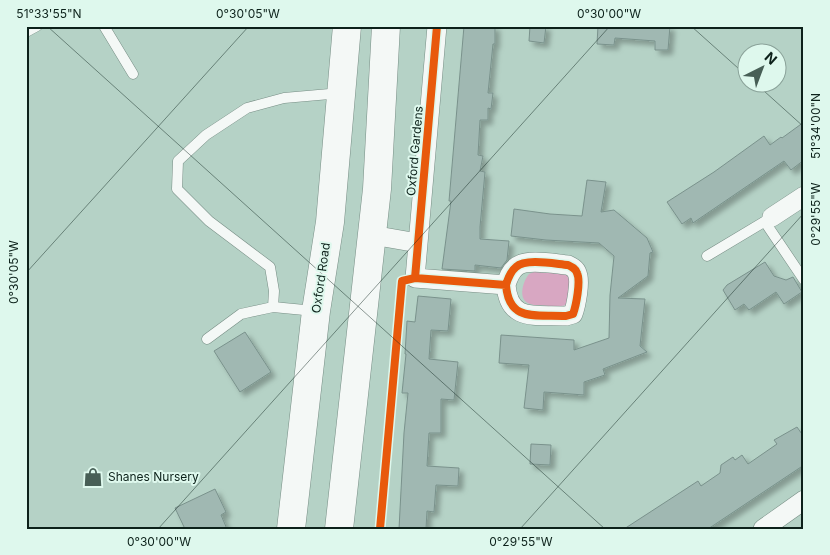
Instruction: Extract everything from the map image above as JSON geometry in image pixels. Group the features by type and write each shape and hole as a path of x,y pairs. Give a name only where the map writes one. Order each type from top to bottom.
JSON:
{"highway":[{"name":"Oxford Road","path":"291,529 316,311 330,222 347,26"},
{"path":"339,529 372,235 386,26"}],"street":[{"name":"Oxford Gardens","path":"437,26 415,278 506,285"},
{"path":"769,219 804,196"},
{"path":"372,235 418,244"},
{"path":"764,529 802,504"}],"lane":[{"path":"26,32 37,26"},
{"path":"104,26 133,74"},
{"path":"273,307 274,291 270,267 209,221 177,189 178,161 206,135 247,108 284,98 342,93"},
{"path":"707,256 769,219 804,280"},
{"path":"207,339 241,314 273,307 316,311"}],"shaded area":[{"path":"534,272 565,274 570,278 568,304 549,306 532,305 526,302 522,295 523,286 529,274"}],"building":[{"path":"464,26 495,26 495,44 493,44 488,93 493,93 491,109 488,108 488,120 480,120 478,155 483,156 480,171 485,172 480,239 509,241 507,260 501,268 475,265 475,271 442,269 451,201 449,201"},
{"path":"530,26 546,26 544,43 529,41"},
{"path":"598,26 670,26 668,50 655,50 655,41 615,38 614,45 597,44"},
{"path":"804,122 804,160 791,170 784,161 693,223 691,218 682,224 667,202 714,172 764,136 770,145"},
{"path":"587,180 606,182 601,212 614,210 647,238 653,252 650,253 648,276 618,298 645,299 640,346 647,352 603,369 605,375 584,382 584,395 544,392 543,410 524,408 529,365 499,363 501,335 574,340 574,350 609,338 610,295 614,256 599,243 511,236 514,209 582,216"},
{"path":"765,262 774,276 786,280 793,277 802,292 784,304 776,292 749,310 744,304 735,310 723,290 727,285"},
{"path":"418,296 451,299 448,331 431,330 429,359 458,362 454,400 441,399 441,433 429,433 427,466 459,468 458,486 436,485 434,512 427,511 426,529 399,529 408,393 402,393 407,321 415,322"},
{"path":"245,332 271,372 240,392 214,351"},
{"path":"797,427 804,437 804,465 708,529 624,529 698,481 701,486 720,473 721,465 733,457 735,460 742,455 748,464 777,444 774,440"},
{"path":"531,444 551,445 550,465 530,464"},
{"path":"215,489 226,512 221,515 227,529 185,529 175,508"}],"cycle path":[{"path":"415,278 437,26"},
{"path":"380,529 402,281 415,278 506,285 512,306 518,311 535,315 566,316 573,314 578,294 578,277 576,270 568,265 541,262 521,264 512,271 506,285"}],"place":[{"name":"Shanes Nursery","path":"93,477"}]}
